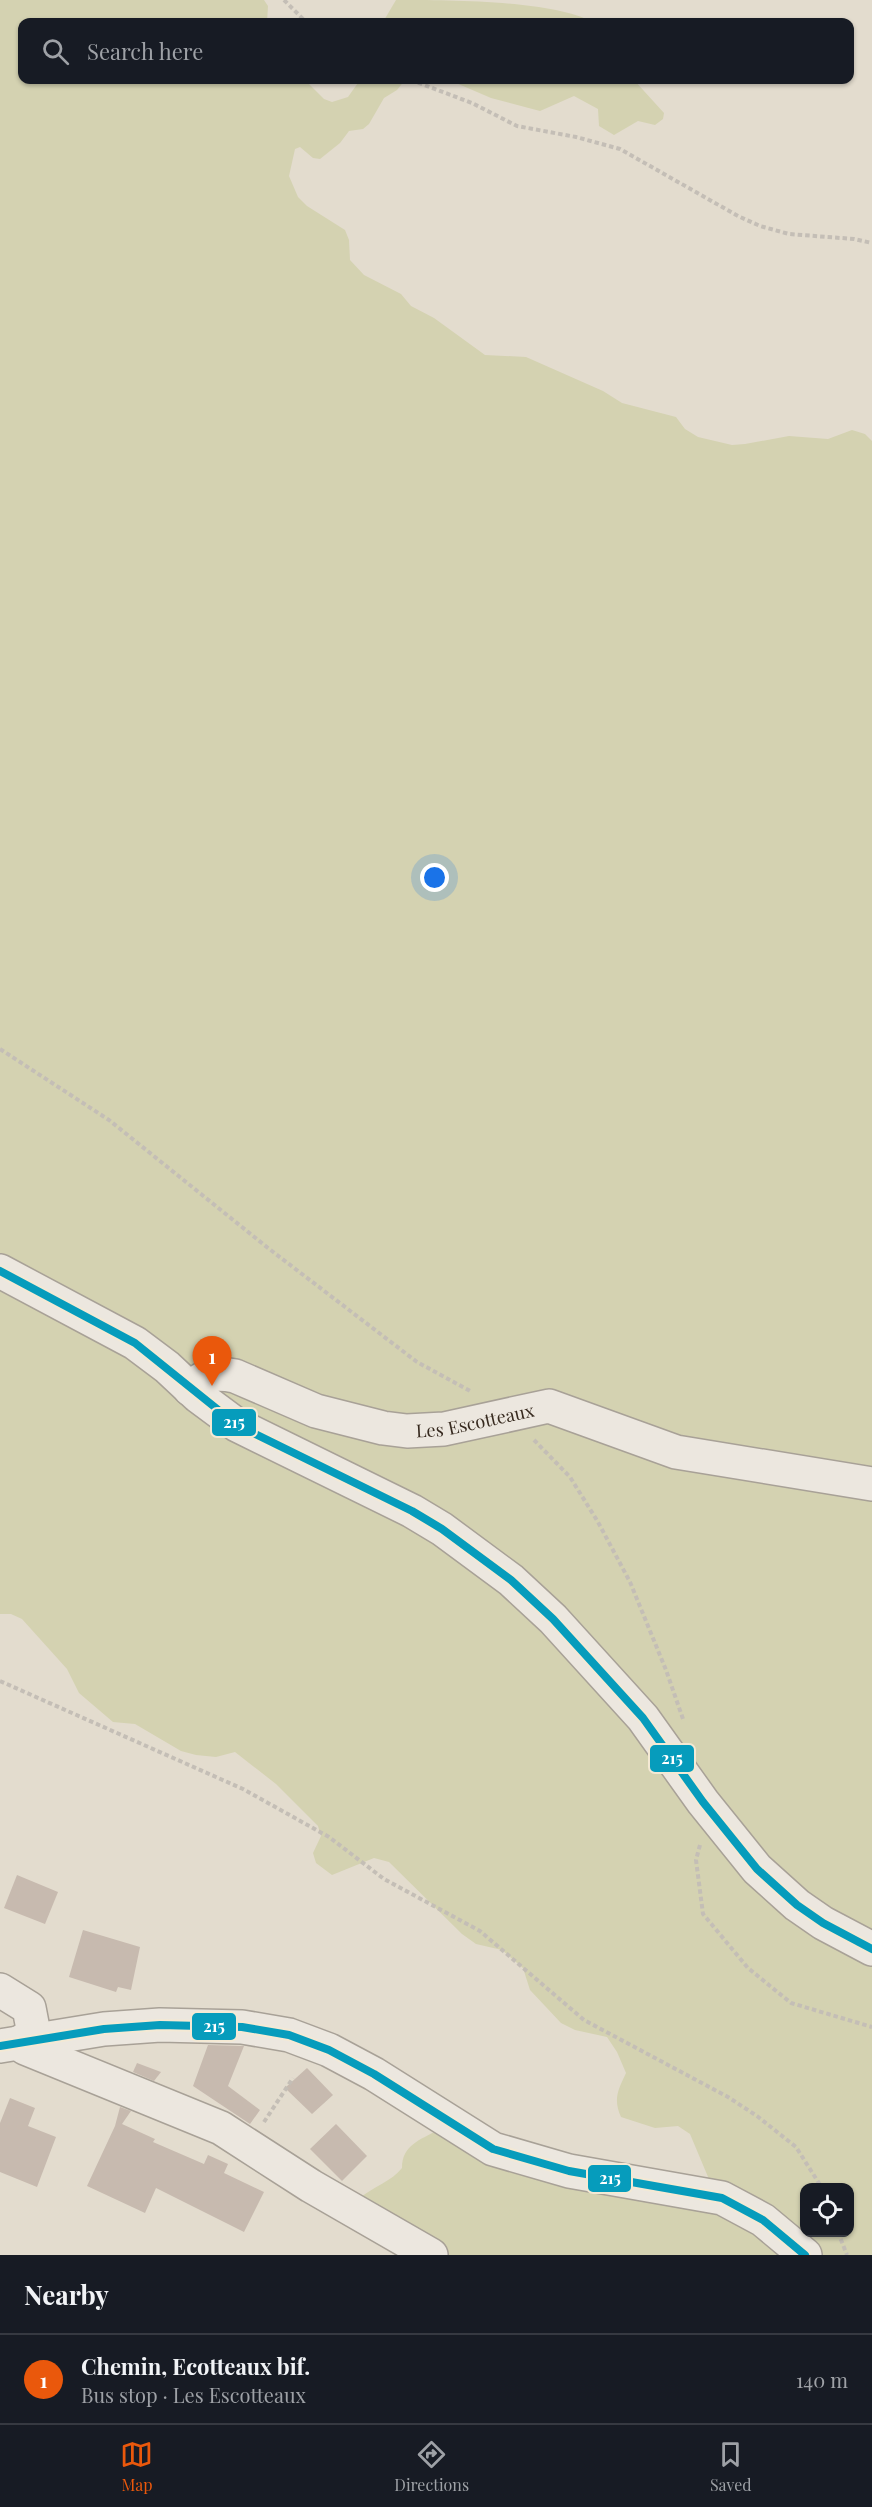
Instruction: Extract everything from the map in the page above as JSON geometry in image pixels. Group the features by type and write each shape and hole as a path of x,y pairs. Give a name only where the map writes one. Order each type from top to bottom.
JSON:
{"street":[{"path":"0,1271 135,1343 237,1425 369,1488 442,1529 511,1580 553,1619 643,1718 711,1813 757,1869 797,1905 823,1923 872,1949"},
{"name":"Les Escotteaux","path":"190,1389 205,1376 222,1373 235,1376 316,1411 383,1428 407,1431 467,1425 549,1406 676,1452 872,1484"},
{"path":"0,1990 29,2008 19,2042"},
{"path":"19,2042 104,2029 160,2025 242,2027 289,2035 329,2050 375,2074 493,2149 569,2171 714,2195 758,2217 805,2255"},
{"path":"19,2042 25,2048 197,2116 237,2138 311,2186 431,2255"}],"path":[{"path":"284,0 302,18"},
{"path":"422,84 450,94 517,126 576,137 620,149 728,211 760,226 789,234 854,239 872,243"},
{"path":"0,1049 109,1119 268,1248 417,1362 503,1408 570,1477 598,1522 630,1582 666,1670 684,1722"},
{"path":"0,1681 243,1789 329,1837 391,1883 480,1931 584,2020 728,2097 757,2116 796,2147 819,2183"},
{"path":"711,1813 696,1860 703,1914 748,1968 791,2003 872,2027"},
{"path":"237,2138 243,2132 256,2129 264,2122 293,2078"},
{"path":"840,2237 848,2255"}],"shaded area":[{"path":"0,0 264,0 268,6 267,18 18,18 18,84 309,84 324,99 332,102 348,97 357,84 402,84 384,98 369,124 363,129 349,131 340,143 320,159 313,158 300,147 295,149 289,176 298,197 307,206 345,230 349,240 350,260 364,275 401,294 411,306 434,318 485,355 526,357 603,391 622,403 676,417 685,429 698,437 732,445 789,436 828,439 852,430 865,434 872,441 872,2255 445,2255 360,2198 398,2173 402,2168 405,2154 413,2144 438,2130 711,2184 690,2134 678,2126 655,2128 621,2117 617,2105 618,2095 626,2073 617,2052 607,2037 575,2030 561,2023 530,1990 523,1968 502,1950 476,1944 462,1934 389,1862 374,1858 332,1875 316,1863 313,1853 321,1836 318,1826 276,1784 235,1752 216,1757 196,1755 181,1751 135,1724 113,1722 79,1693 67,1669 22,1619 11,1614 0,1614"},
{"path":"396,0 470,1 525,5 551,9 582,18 385,18"},
{"path":"458,84 638,84 664,113 663,119 655,125 638,121 614,135 599,126 598,109 574,96 540,111 491,98"}],"building":[{"path":"17,1875 58,1892 45,1924 4,1908"},
{"path":"83,1930 140,1947 131,1990 118,1987 116,1992 69,1977"},
{"path":"208,2045 244,2046 228,2086 260,2110 250,2124 193,2086"},
{"path":"137,2063 161,2072 154,2081 133,2072"},
{"path":"307,2068 333,2095 312,2114 285,2088"},
{"path":"10,2098 35,2108 28,2126 56,2137 37,2187 0,2172 0,2123"},
{"path":"120,2107 131,2111 122,2124 155,2139 153,2142 204,2164 208,2155 228,2164 224,2173 264,2192 244,2232 156,2188 145,2213 87,2186 115,2126"},
{"path":"336,2124 367,2156 342,2181 310,2149"}],"transit line":[{"name":"215","path":"0,1271 135,1343 237,1425 412,1511 442,1529 511,1580 553,1619 643,1718 703,1802 757,1869 797,1905 823,1923 872,1949"},
{"name":"215","path":"0,2046 104,2029 160,2025 242,2027 289,2035 329,2050 374,2074 493,2149 569,2171 722,2198 763,2220 805,2255"}],"place":[{"name":"Chemin, Ecotteaux bif.","path":"212,1386"}]}
